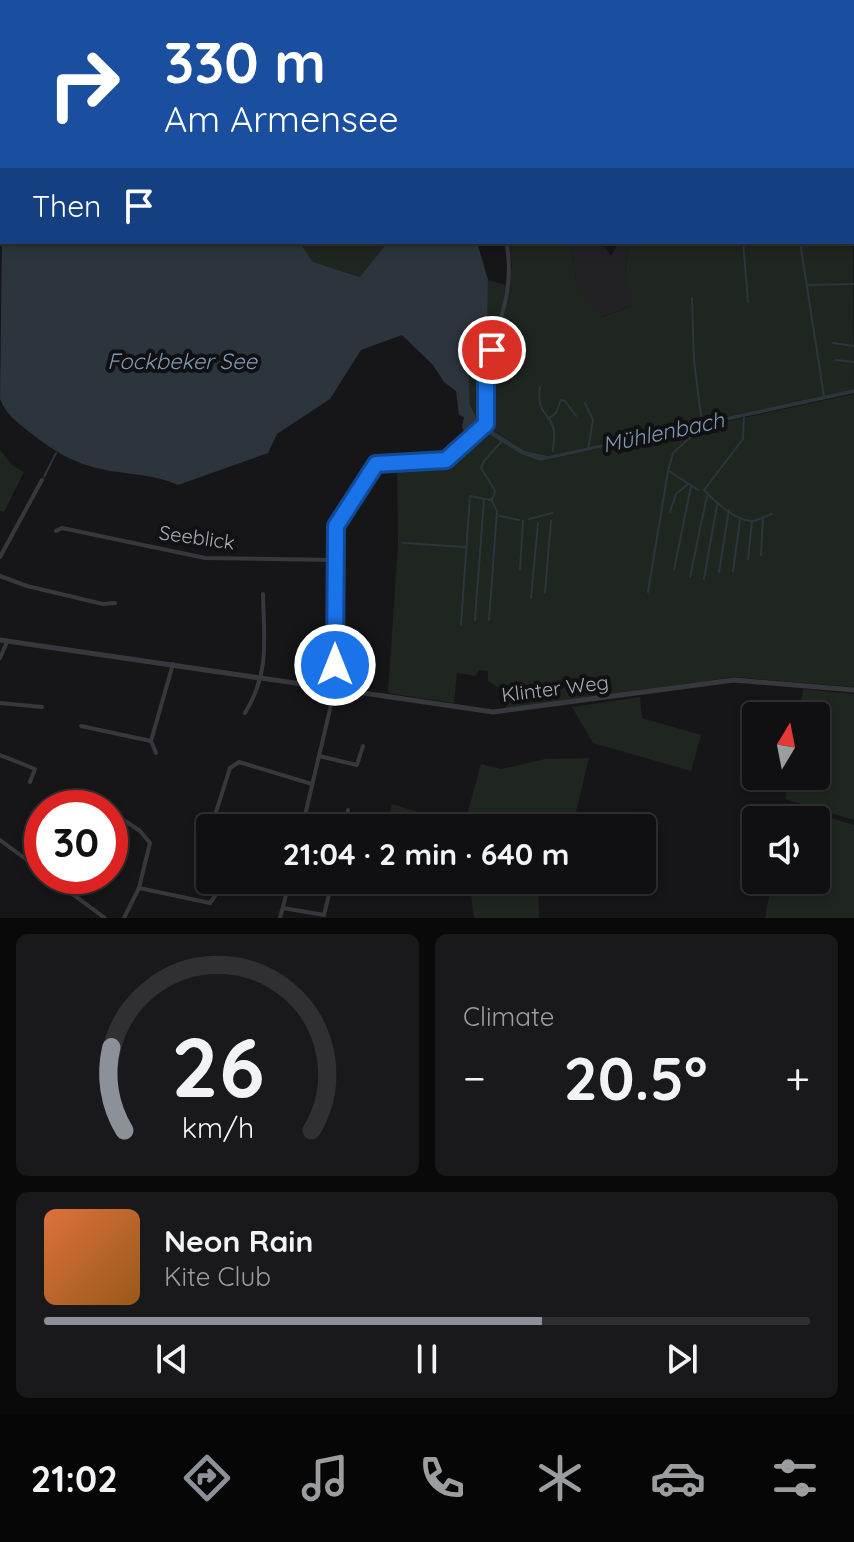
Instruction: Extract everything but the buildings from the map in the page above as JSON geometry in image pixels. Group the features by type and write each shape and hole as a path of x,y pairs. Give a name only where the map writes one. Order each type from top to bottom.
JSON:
{"street":[{"path":"306,814 335,688 336,526 372,466 396,461 446,460 484,426 486,370 510,278 506,244"},
{"path":"0,557 42,480"},
{"name":"Seeblick","path":"56,531 62,528 205,558 335,560"},
{"path":"0,576 27,586 103,604 115,603"},
{"path":"245,713 258,692 264,668 263,594"},
{"path":"0,658 4,640"},
{"name":"Klinter Weg","path":"4,640 493,712 734,680 854,690"},
{"path":"156,753 151,741 173,664"},
{"path":"0,703 42,707"},
{"path":"81,726 151,741"},
{"path":"319,756 357,765 363,746"},
{"path":"0,755 35,769 30,782"},
{"path":"217,814 234,763 312,784"},
{"path":"347,814 348,810"},
{"path":"124,918 139,888 150,843 128,822"},
{"path":"0,840 24,858"},
{"path":"139,888 210,903 216,894"},
{"path":"72,894 105,918"},
{"path":"280,918 286,894"},
{"path":"283,908 324,915 329,894"}],"shaded area":[{"path":"300,244 386,245 361,277 312,262"},
{"path":"507,244 570,244 576,282 602,317 634,305 624,281 629,244 853,244 854,389 548,456 525,451 485,426 488,370 501,331 512,265"},
{"path":"570,244 602,244 611,256 618,244 629,244 625,271 634,305 601,317 576,282"},
{"path":"488,280 506,285 500,321 484,369 485,423 479,424 470,405 468,357 487,338"},
{"path":"854,394 854,687 734,677 506,709 503,691 488,681 488,671 479,670 476,676 457,673 454,703 388,693 398,545 397,463 446,462 482,430 521,454 540,461"},
{"path":"0,450 12,465 24,472 4,512 0,511"},
{"path":"803,689 854,694 854,820 830,813 830,806 808,806 785,799 787,790 830,790 830,702 801,702"},
{"path":"640,697 642,718 701,735 691,771 593,743 572,707"},
{"path":"589,758 575,814 467,814 481,764 501,769 545,759"},
{"path":"392,804 425,814 390,814"},
{"path":"830,818 854,825 854,918 765,918 769,894 830,894"},
{"path":"471,894 538,894 539,918 474,918"}],"water":[{"name":"Fockbeker See","path":"2,244 300,244 313,262 360,277 386,244 478,244 488,280 487,338 468,357 470,405 479,424 464,431 464,417 459,415 456,391 402,335 361,350 330,399 277,434 268,453 178,485 77,462 28,431 8,413 0,399"},
{"name":"Mühlenbach","path":"854,389 854,393 540,461 521,454 482,430 485,426 525,451 548,456"}],"waterway":[{"path":"743,244 748,302"},
{"path":"800,244 824,396"},
{"path":"801,246 812,244"},
{"path":"807,285 854,284"},
{"name":"Mühlenbach","path":"692,298 694,361 702,424"},
{"path":"833,343 854,346"},
{"path":"836,360 854,362"},
{"path":"540,387 541,408 554,430 553,451"},
{"path":"548,419 556,413 561,400 576,416"},
{"name":"Mühlenbach","path":"585,403 593,420 588,449"},
{"path":"744,417 743,439 704,490 740,518 753,521 772,514"},
{"name":"Mühlenbach","path":"648,592 673,453 694,434"},
{"path":"461,625 470,496 493,498 495,491 481,468 501,442"},
{"path":"44,477 56,453"},
{"path":"669,471 698,490"},
{"path":"670,512 676,494 688,484"},
{"path":"674,570 691,486"},
{"path":"690,577 707,496"},
{"path":"475,620 484,499"},
{"path":"489,620 497,511 491,499"},
{"path":"704,579 717,505"},
{"path":"719,572 729,510"},
{"path":"529,519 552,513"},
{"path":"500,516 519,520"},
{"path":"761,555 763,517"},
{"path":"733,571 740,520"},
{"path":"520,569 523,521"},
{"path":"545,593 551,521"},
{"path":"748,559 752,521"},
{"path":"531,598 538,523"},
{"path":"403,543 466,547"}],"route":[{"path":"335,665 336,526 372,466 396,461 446,460 486,424 486,370 492,350"}]}
